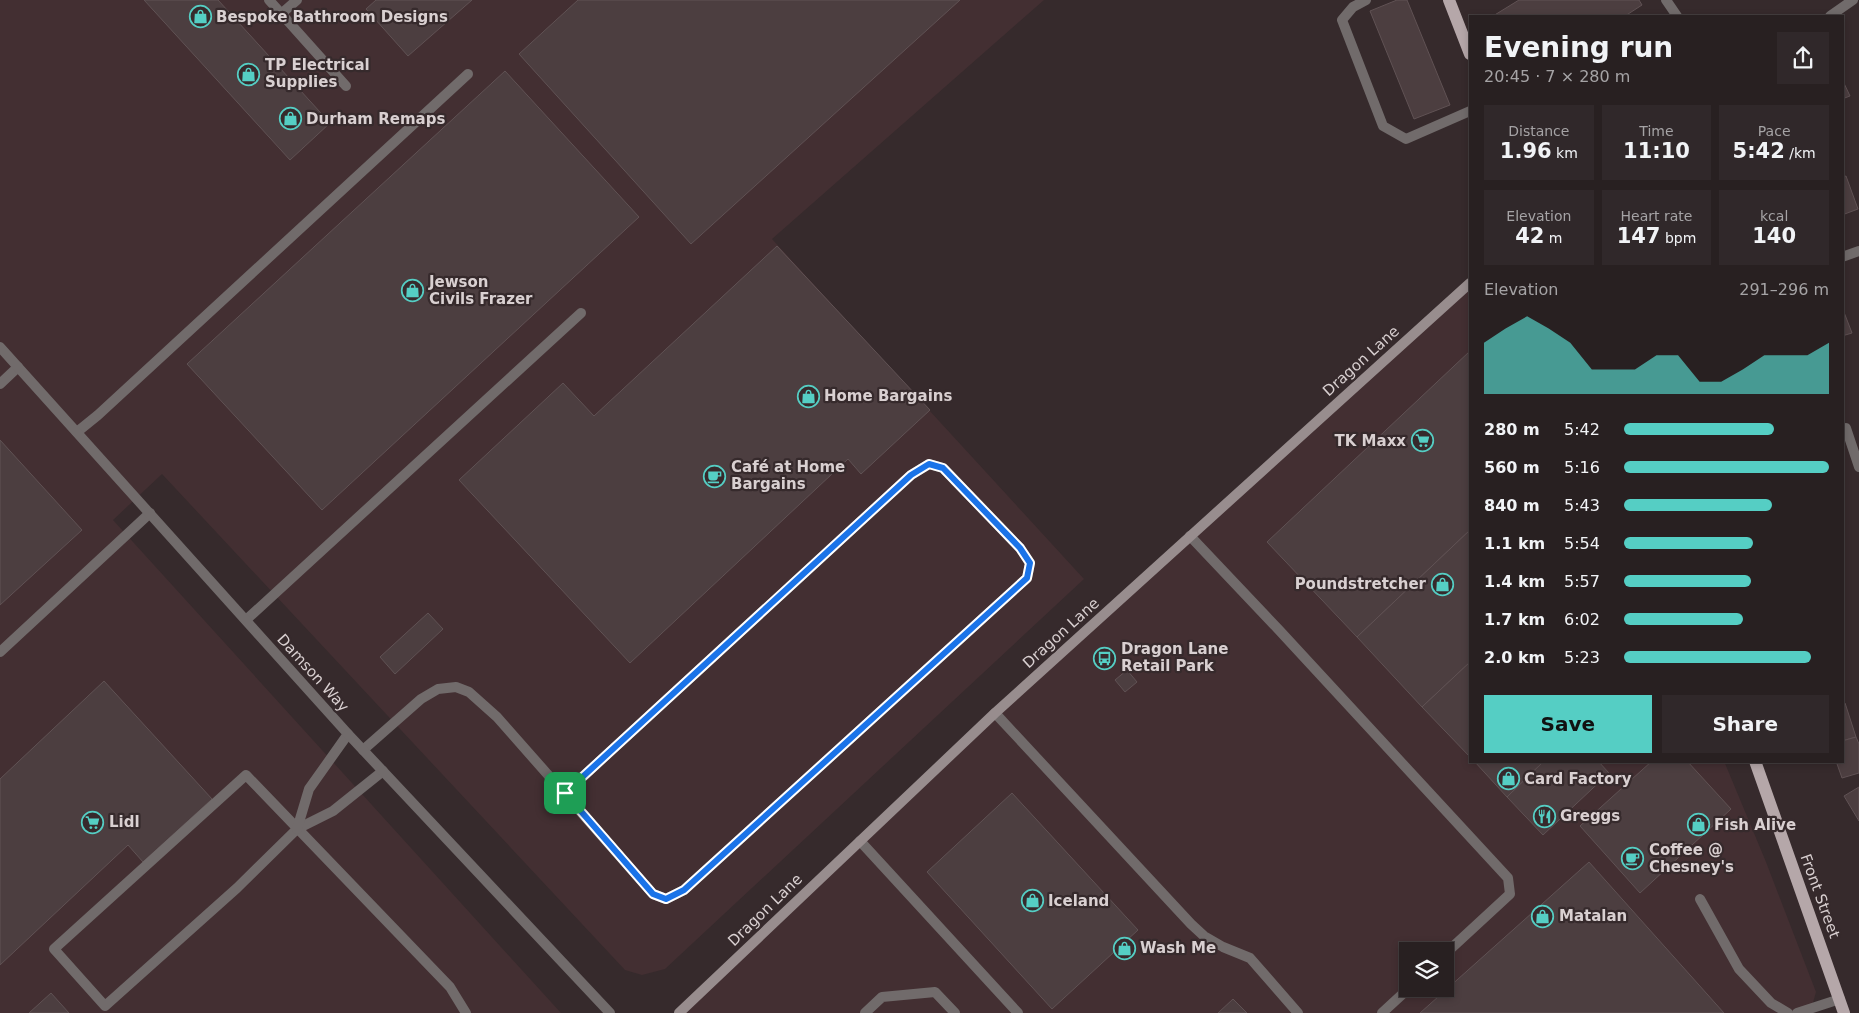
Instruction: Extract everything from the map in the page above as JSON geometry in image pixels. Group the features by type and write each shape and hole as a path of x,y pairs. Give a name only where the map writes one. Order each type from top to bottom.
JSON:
{"main road":[{"path":"1449,0 1469,51"},
{"name":"Front Street","path":"1756,763 1844,1013"}],"street":[{"path":"269,0 346,86"},
{"path":"282,14 297,0"},
{"path":"1366,0 1353,7 1342,20 1383,126 1406,139 1469,111"},
{"path":"1666,0 1676,15"},
{"path":"1831,15 1853,0"},
{"path":"77,432 98,415 468,74"},
{"path":"1844,255 1859,251"},
{"name":"Dragon Lane","path":"679,1013 995,713 1469,284"},
{"path":"246,620 580,312"},
{"name":"Damson Way","path":"0,347 348,734 610,1013"},
{"path":"0,384 18,367"},
{"path":"1846,428 1859,467"},
{"path":"363,750 422,699 438,689 456,687 469,692 497,717 653,894 666,899 684,890 1027,578 1030,563 1020,548 943,468 929,464 911,475 565,793"},
{"path":"0,652 150,513"},
{"path":"1190,536 1508,878 1510,894 1454,946"},
{"path":"995,713 1191,924 1204,936 1217,944 1250,958 1298,1013"},
{"path":"298,828 309,790 348,734"},
{"path":"383,771 333,811 298,828 108,1009 54,949 246,775 298,828 450,987 466,1013"},
{"path":"860,841 1018,1013"},
{"path":"1700,899 1739,969 1771,1004 1788,1013"},
{"path":"865,1013 882,996 935,992 955,1013"},
{"path":"1382,1013 1399,997"},
{"path":"1798,1013 1840,999"}],"shaded area":[{"path":"0,0 1044,0 772,239 1084,579 665,969 642,975 625,970 162,474 113,520 561,1013 0,1013"},
{"path":"1469,284 1469,763 1725,763 1766,862 1816,992 1810,1013 679,1013 860,841"}],"building":[{"path":"144,0 218,0 330,123 290,160"},
{"path":"376,0 472,0 408,56 366,9"},
{"path":"578,0 960,0 691,244 519,54"},
{"path":"1397,0 1407,0 1450,105 1414,119 1370,11"},
{"path":"1519,0 1639,0 1642,5 1627,15 1495,15"},
{"name":"Jewson Civils Frazer","path":"505,71 639,217 322,510 187,364"},
{"path":"1844,83 1850,96 1844,98"},
{"path":"1844,176 1846,176 1858,209 1844,214"},
{"path":"777,246 930,410 861,474 848,459 630,663 459,480 563,383 594,416"},
{"path":"1844,312 1852,333 1844,335"},
{"name":"TK Maxx","path":"1469,352 1469,531 1357,637 1267,542"},
{"path":"0,440 82,530 0,605"},
{"name":"Poundstretcher","path":"1469,531 1469,663 1422,707 1357,637"},
{"path":"428,613 443,629 395,674 380,657"},
{"path":"1469,663 1469,756 1422,707"},
{"path":"1127,670 1137,682 1125,692 1115,680"},
{"name":"Lidl","path":"104,681 212,799 143,862 128,845 0,965 0,779"},
{"path":"1844,703 1856,737 1844,740"},
{"path":"1856,737 1859,744 1859,773 1842,778 1837,763 1844,763 1844,740"},
{"name":"Card Factory","path":"1476,763 1542,763 1507,797"},
{"name":"Greggs","path":"1542,763 1600,763 1609,773 1543,835 1507,797"},
{"path":"1650,763 1689,763 1731,809 1640,893 1580,826"},
{"path":"1859,787 1859,821 1844,796"},
{"name":"Iceland","path":"1012,793 1138,930 1052,1009 927,872"},
{"path":"1589,862 1724,1013 1420,1013 1438,997 1454,997 1454,983"},
{"path":"51,993 69,1013 29,1013"},
{"path":"1233,999 1247,1013 1218,1013"}],"place":[{"name":"Bespoke Bathroom Designs","path":"200,17"},
{"name":"TP Electrical Supplies","path":"249,74"},
{"name":"Durham Remaps","path":"290,119"},
{"name":"Jewson Civils Frazer","path":"413,291"},
{"name":"Home Bargains","path":"808,396"},
{"name":"TK Maxx","path":"1422,441"},
{"name":"Café at Home Bargains","path":"715,476"},
{"name":"Poundstretcher","path":"1442,584"},
{"name":"Dragon Lane Retail Park","path":"1105,658"},
{"name":"Card Factory","path":"1508,779"},
{"name":"Greggs","path":"1544,816"},
{"name":"Lidl","path":"93,822"},
{"name":"Fish Alive","path":"1698,825"},
{"name":"Coffee @ Chesney's","path":"1633,859"},
{"name":"Iceland","path":"1032,901"},
{"name":"Matalan","path":"1543,916"},
{"name":"Wash Me","path":"1124,948"}],"route":[{"path":"929,464 943,468 1020,548 1030,563 1027,578 684,890 666,899 653,894 565,793 911,475 929,464"}]}
